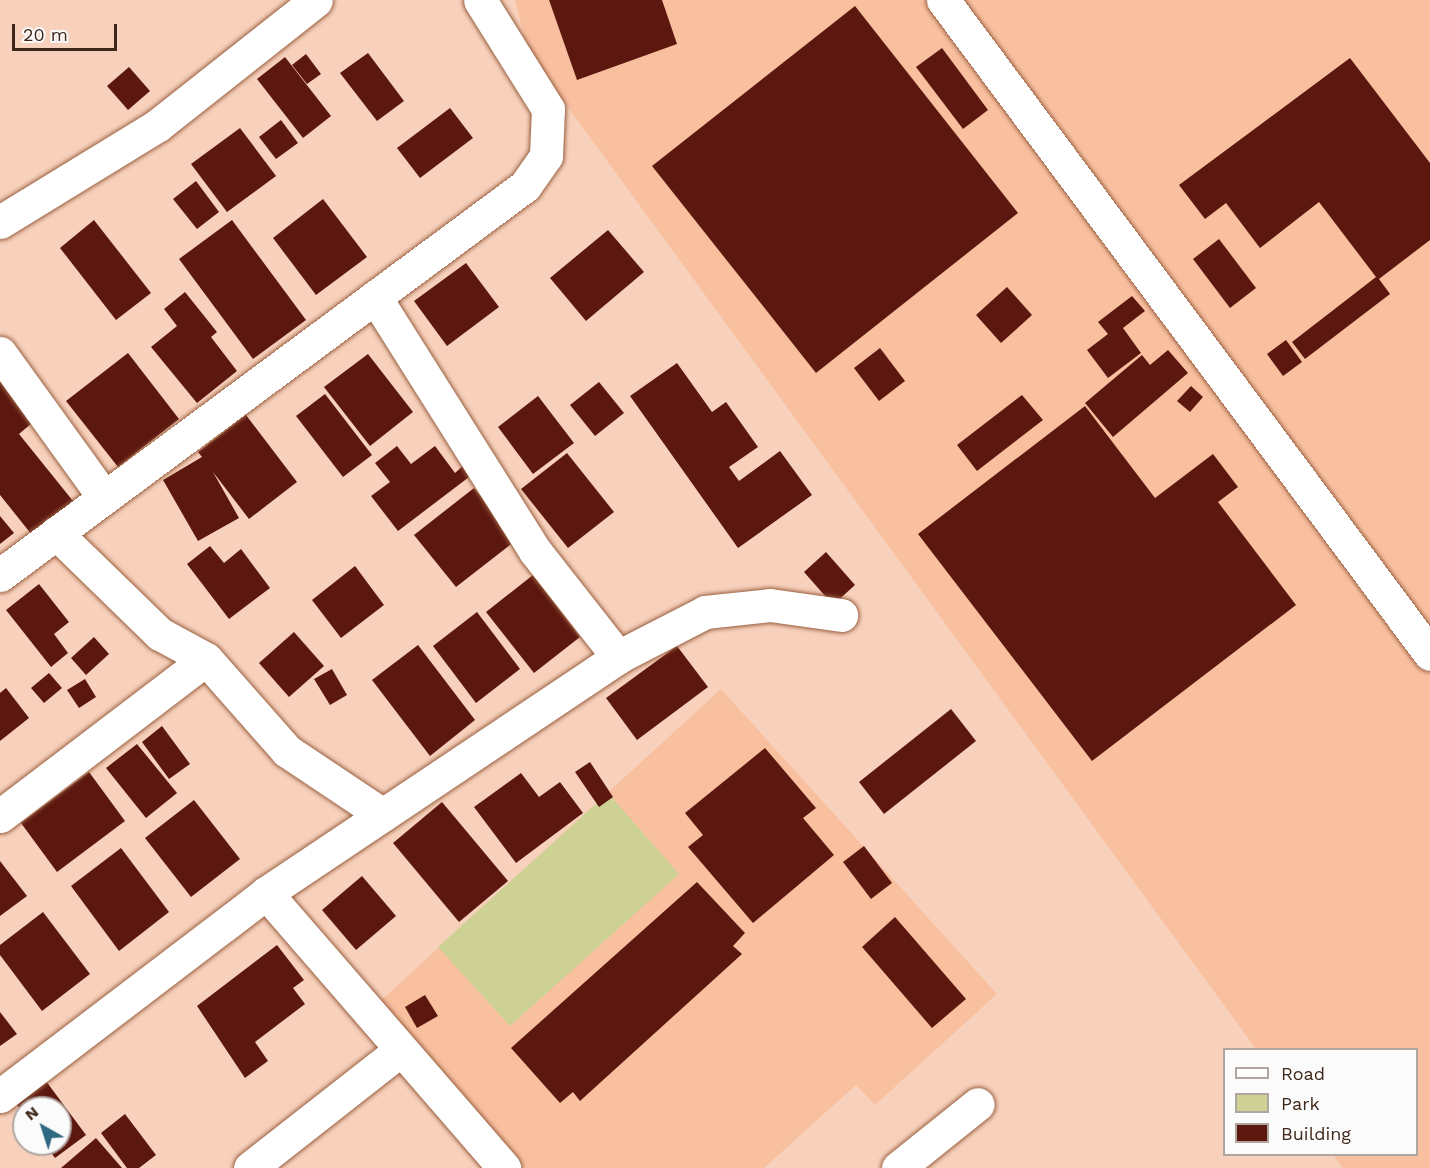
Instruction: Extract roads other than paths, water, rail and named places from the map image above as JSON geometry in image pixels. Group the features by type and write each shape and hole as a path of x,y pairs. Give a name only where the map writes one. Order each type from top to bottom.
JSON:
{"street":[{"path":"0,222 158,125 316,0"},
{"path":"0,574 525,186 546,156 548,109 480,0"},
{"path":"944,0 1430,654"},
{"path":"375,297 535,551 618,657"},
{"path":"0,353 104,497"},
{"path":"56,533 160,634 206,659 287,751 383,815"},
{"path":"0,1096 266,893 618,657 705,612 770,605 841,615"},
{"path":"0,816 206,659"},
{"path":"266,893 399,1051 504,1168"},
{"path":"250,1168 399,1051"},
{"path":"898,1168 978,1104"}]}
